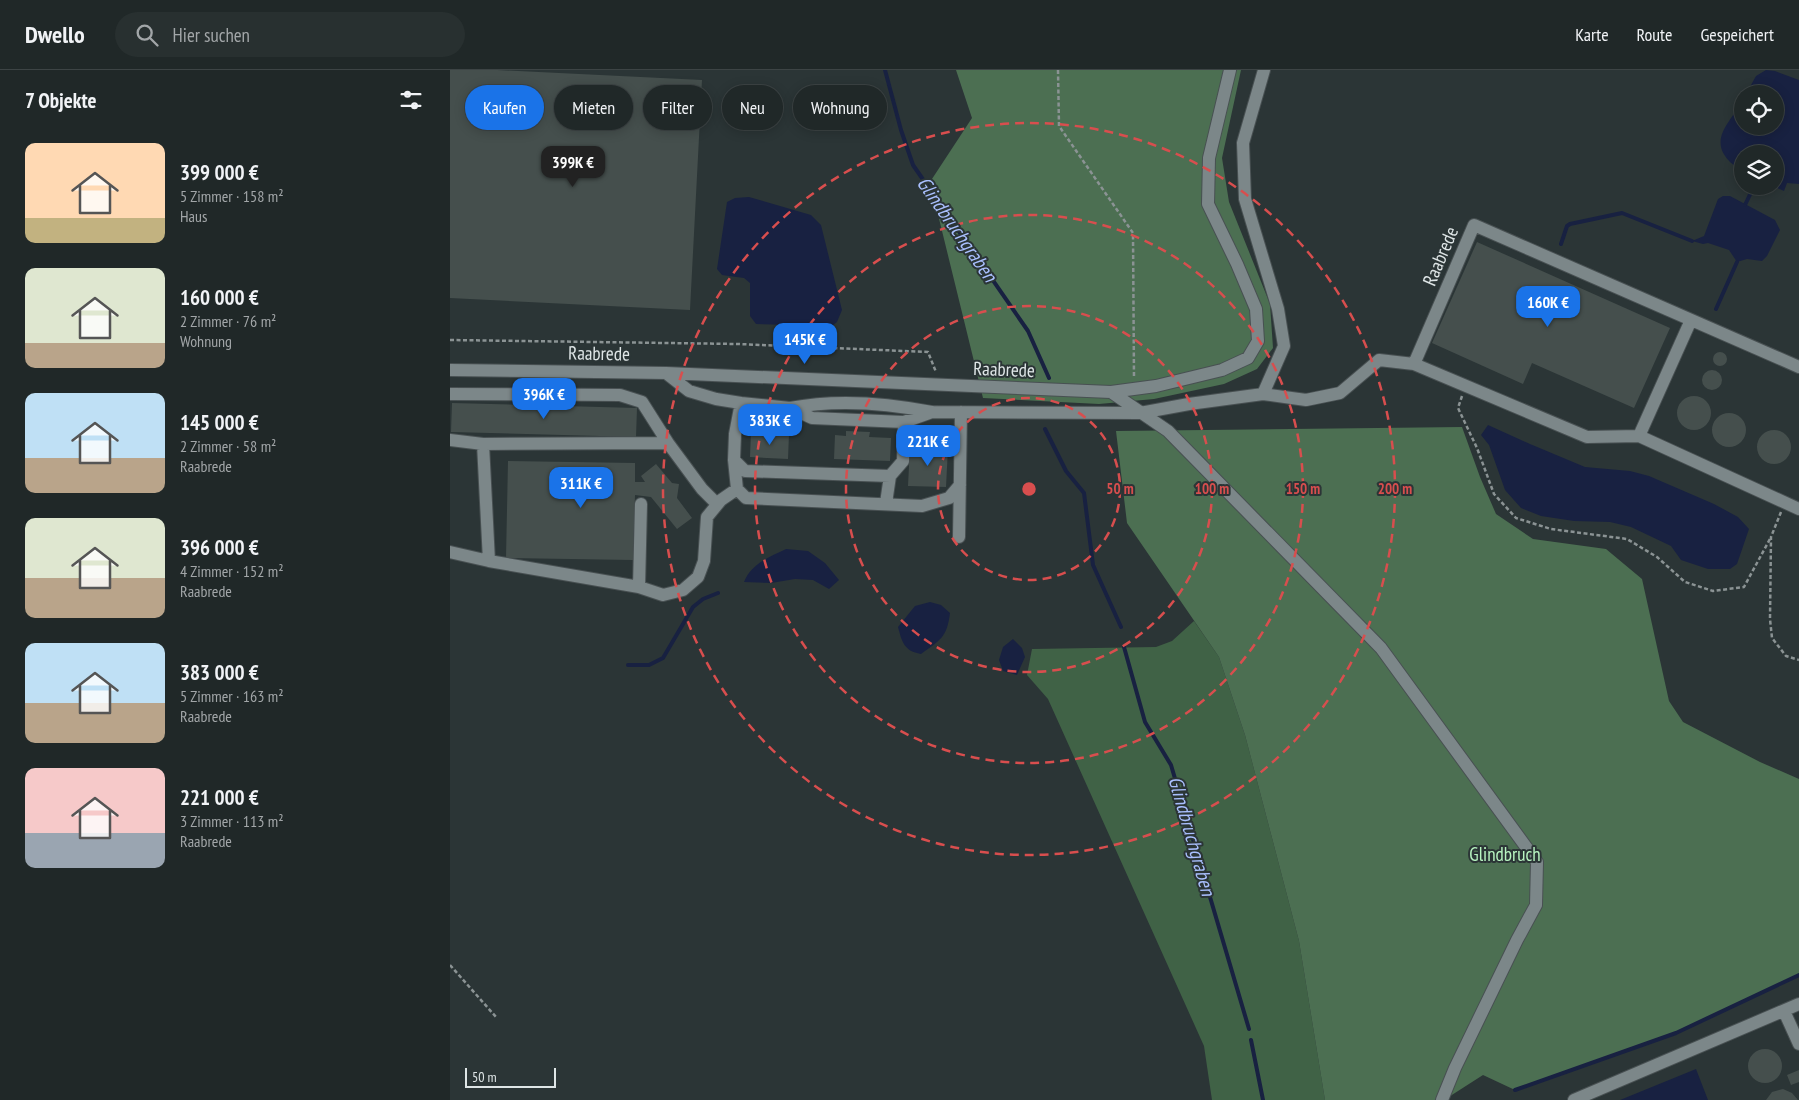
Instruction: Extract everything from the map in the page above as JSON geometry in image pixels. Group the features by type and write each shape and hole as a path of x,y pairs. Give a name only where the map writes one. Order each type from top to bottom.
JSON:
{"street":[{"name":"Raabrede","path":"450,370 666,373 1111,392 1156,386 1222,370 1248,358 1258,341 1256,309 1208,204 1209,158 1230,70"},
{"path":"1263,394 1284,346 1278,309 1245,199 1243,143 1264,70"},
{"name":"Raabrede","path":"1414,364 1474,225 1799,367"},
{"path":"1639,436 1691,320"},
{"path":"790,408 816,403 900,406 932,412 1140,413 1263,394 1306,400 1340,392 1380,360 1414,364 1587,438 1639,436 1799,509"},
{"path":"666,373 689,391 716,398 790,408 812,418 904,422 932,412"},
{"path":"1111,392 1168,431 1382,648 1537,862 1536,905 1508,957 1455,1068 1442,1100"},
{"path":"450,394 620,395 642,402 668,443 702,490 717,504"},
{"path":"741,402 734,460 737,489 746,498 922,506 949,498 960,485"},
{"path":"959,537 962,412"},
{"path":"886,504 890,476 903,461 904,422"},
{"path":"450,440 483,444 668,443"},
{"path":"483,444 489,561"},
{"path":"734,460 745,471 890,476"},
{"path":"450,552 489,561 639,587 664,595 683,590 698,577 704,561 707,517 717,504 737,489"},
{"path":"639,587 641,504"},
{"path":"1574,1100 1799,1004"},
{"path":"1784,1011 1799,1044"}],"path":[{"path":"1058,70 1059,126 1133,233 1134,389"},
{"path":"450,340 738,344 928,352 942,385"},
{"path":"1465,385 1458,408 1494,494 1516,518 1551,529 1627,539 1657,557 1685,582 1713,591 1744,588 1771,537 1785,503"},
{"path":"1771,537 1770,619 1772,638 1786,656 1799,660"},
{"path":"450,965 496,1017"}],"green space":[{"path":"956,70 1241,70 1222,158 1229,202 1270,304 1273,348 1257,369 1224,384 1154,399 1099,404 983,398 930,182 972,118"},
{"name":"Glindbruch","path":"1462,427 1496,514 1533,539 1606,549 1642,579 1669,701 1683,722 1760,762 1799,779 1799,975 1676,1033 1515,1090 1483,1075 1444,1100 1325,1100 1299,941 1245,735 1219,657 1127,523 1116,431"},
{"path":"1194,621 1219,657 1245,735 1299,941 1325,1100 1212,1100 1204,1046 1048,699 1027,675 1032,649 1156,647 1172,641"}],"water":[{"path":"1766,70 1775,71 1799,80 1799,184 1787,183 1784,191 1784,145 1734,145 1734,165 1724,154 1721,146 1724,130 1734,114 1734,135 1784,135 1784,85 1751,85 1756,76"},
{"path":"1723,196 1730,196 1775,220 1780,230 1767,256 1762,261 1747,259 1737,262 1729,250 1708,243 1703,244 1692,241 1704,236 1718,199"},
{"path":"749,197 811,215 821,225 842,310 837,322 832,326 756,324 750,316 750,283 744,278 722,275 717,269 727,202 735,198"},
{"path":"1488,425 1585,467 1630,471 1649,476 1714,504 1738,517 1749,529 1737,564 1730,569 1708,569 1681,560 1671,546 1631,527 1610,522 1574,521 1541,516 1521,508 1505,490 1489,445 1481,435"},
{"path":"786,549 808,551 825,563 839,580 829,589 813,580 795,579 771,583 744,582 751,570 756,566 767,558"},
{"path":"930,602 941,605 950,613 947,628 942,638 921,654 915,653 905,645 898,627 915,606"},
{"path":"1013,639 1022,648 1025,657 1017,675 1003,671 999,660 1003,647"},
{"path":"1696,1069 1708,1100 1620,1100"}],"building":[{"path":"450,70 497,70 702,80 702,85 643,85 643,130 699,130 690,310 450,298"},
{"path":"1477,242 1670,328 1634,408 1532,363 1523,384 1432,343"},
{"path":"1717,352 1723,352 1727,359 1723,366 1717,366 1713,362 1713,356"},
{"path":"1708,370 1716,370 1722,376 1722,384 1716,390 1708,390 1702,384 1702,376"},
{"path":"1694,396 1706,401 1711,413 1706,425 1694,430 1682,425 1677,413 1682,401"},
{"path":"452,403 637,408 636,437 451,432"},
{"path":"1729,413 1741,418 1746,430 1741,442 1729,447 1717,442 1712,430 1717,418"},
{"path":"1774,430 1786,435 1791,447 1786,459 1774,464 1762,459 1757,447 1762,435"},
{"path":"846,431 870,432 869,437 891,438 890,461 834,459 835,435 846,436"},
{"path":"751,432 789,434 788,459 750,457"},
{"path":"910,446 948,448 946,487 908,486"},
{"path":"508,461 635,463 635,482 645,482 641,476 656,464 672,483 679,484 677,498 692,518 677,529 651,497 635,495 633,560 506,558"},
{"path":"1765,1049 1772,1050 1777,1054 1781,1059 1781,1073 1777,1078 1772,1082 1765,1083 1758,1082 1753,1078 1749,1073 1748,1066 1749,1059 1753,1054 1758,1050"},
{"path":"1799,1070 1799,1082 1791,1085 1787,1075"},
{"path":"1783,1089 1792,1093 1798,1100 1766,1100 1772,1092"}],"waterway":[{"name":"Glindbruchgraben","path":"885,70 901,130 913,165 1028,331 1049,378"},
{"path":"1745,205 1750,195"},
{"path":"1561,244 1567,226 1570,224 1622,213 1692,241"},
{"path":"1716,309 1737,262"},
{"name":"Glindbruchgraben","path":"1045,429 1066,471 1084,493 1093,565 1121,627"},
{"path":"628,665 649,665 663,658 693,607 703,599 718,593"},
{"name":"Glindbruchgraben","path":"1124,647 1145,722 1171,765 1249,1029"},
{"path":"1515,1090 1676,1033 1799,975"},
{"name":"Glindbruchgraben","path":"1251,1040 1263,1100"}]}
